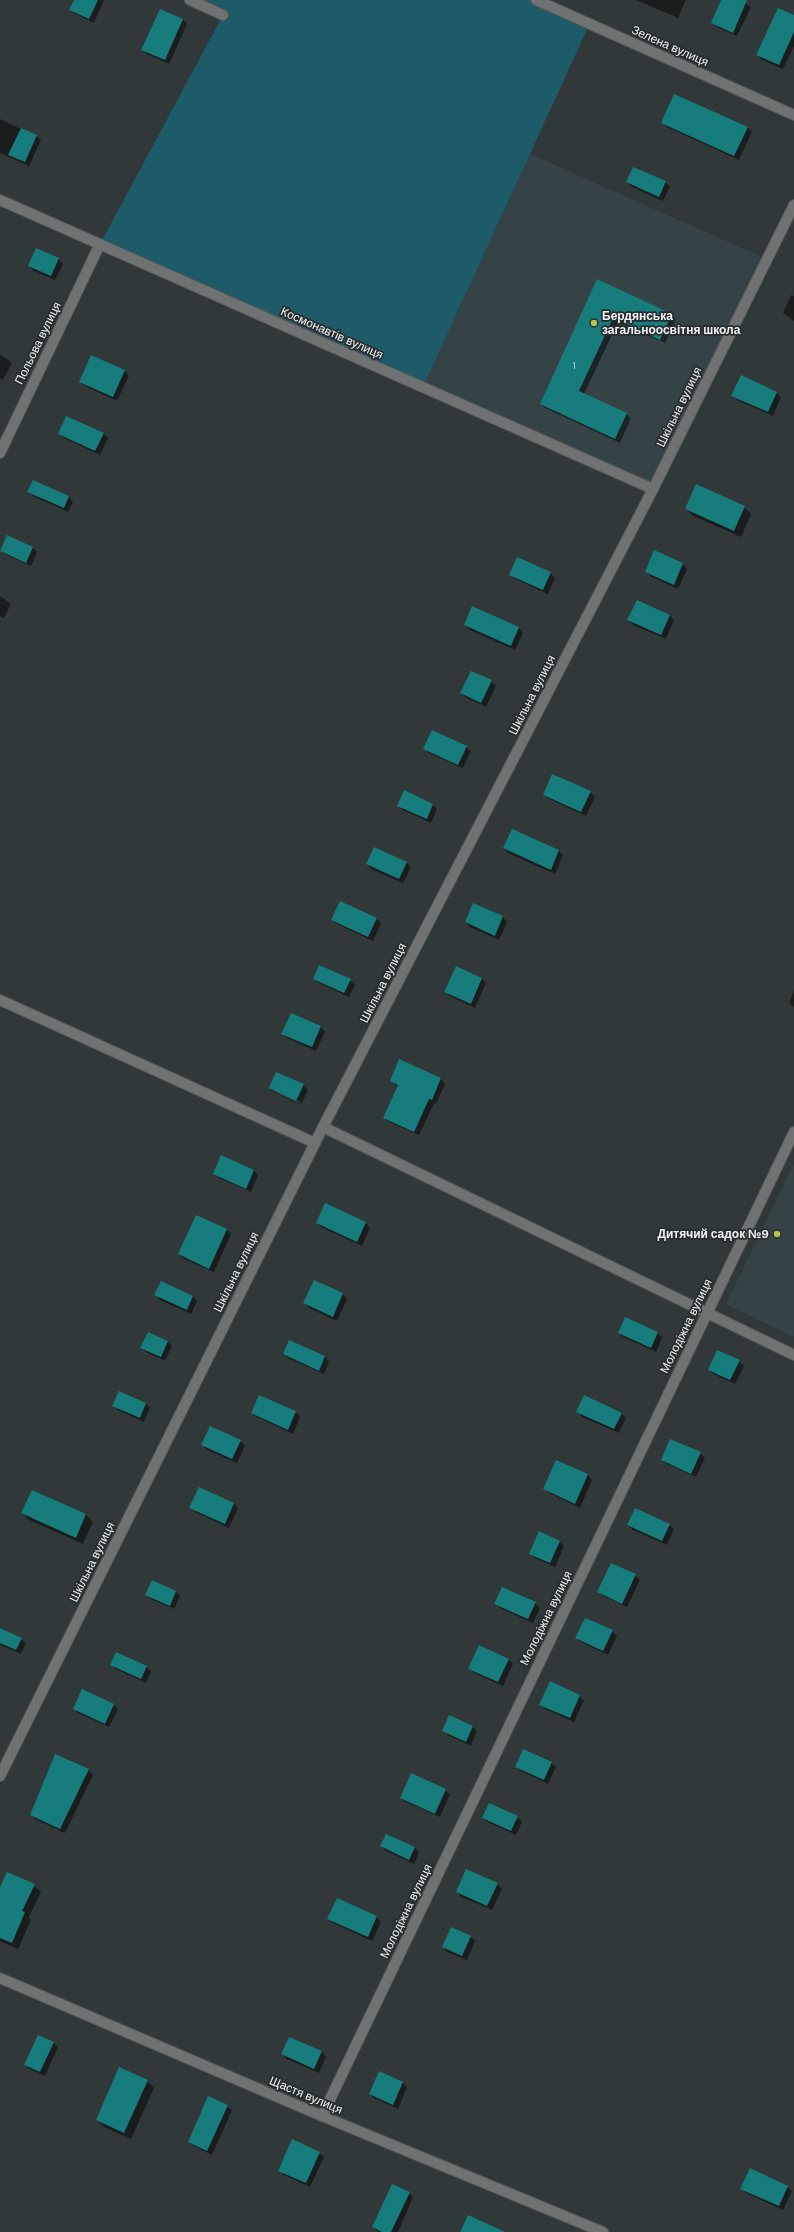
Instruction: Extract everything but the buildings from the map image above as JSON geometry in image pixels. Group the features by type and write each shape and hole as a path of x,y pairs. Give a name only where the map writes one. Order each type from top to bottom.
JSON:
{"street":[{"path":"190,0 223,15"},
{"name":"Зелена вулиця","path":"536,0 794,115"},
{"name":"Космонавтів вулиця","path":"0,200 653,489"},
{"name":"Шкільна вулиця","path":"0,1776 323,1127 653,489 794,205"},
{"name":"Польова вулиця","path":"0,453 100,244"},
{"path":"0,1000 315,1143"},
{"path":"323,1127 794,1355"},
{"name":"Молодіжна вулиця","path":"322,2116 794,1132"},
{"name":"Щастя вулиця","path":"0,1978 322,2116 604,2232"}],"shaded area":[{"path":"190,0 539,0 590,23 423,387 100,244 223,15"},
{"name":"Бердянська загальноосвітня школа","path":"530,154 767,259 653,489 423,387"},
{"name":"Дитячий садок №9","path":"794,1164 794,1337 726,1304"}],"place":[{"name":"Бердянська загальноосвітня школа","path":"594,323"},
{"name":"Дитячий садок №9","path":"777,1234"}]}
